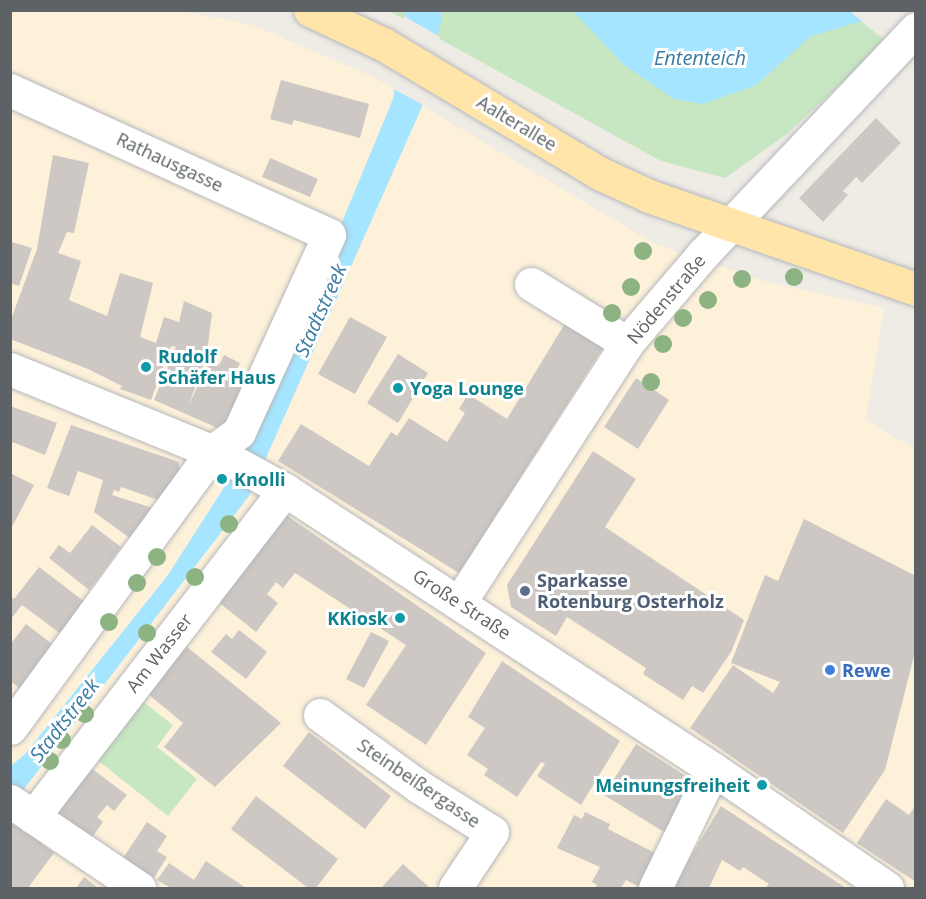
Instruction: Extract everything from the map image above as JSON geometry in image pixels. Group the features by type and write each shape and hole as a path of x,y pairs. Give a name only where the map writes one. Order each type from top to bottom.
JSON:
{"main road":[{"name":"Aalterallee","path":"310,10 383,44 452,83 601,174 729,226 915,289"}],"street":[{"name":"Nödenstraße","path":"459,603 627,343 729,226 915,29"},
{"name":"Rathausgasse","path":"10,90 329,235 239,432 217,453"},
{"path":"531,284 627,343"},
{"name":"Große Straße","path":"10,369 217,453 276,485 713,769 887,888"},
{"path":"10,728 217,453"},
{"name":"Am Wasser","path":"22,809 276,485"},
{"name":"Steinbeißergasse","path":"320,715 418,786 492,832 455,888"},
{"path":"655,888 713,769"},
{"path":"22,809 139,888"}],"shaded area":[{"path":"10,11 182,11 253,25 374,77 655,244 767,282 884,308 866,420 915,449 915,888 11,888"}],"green space":[{"path":"389,11 848,11 886,41 787,134 725,178 661,161"},
{"path":"141,700 173,725 157,747 197,779 168,816 96,759"}],"water":[{"name":"Ententeich","path":"848,10 862,21 811,36 756,85 703,104 674,99 624,65 573,11"},
{"name":"Stadtstreek","path":"406,11 440,11 442,17 421,109 249,496 11,806 11,766 25,754 168,575 225,486 313,292 393,99"}],"pier":[{"path":"404,16 440,37 425,106 392,88"}],"building":[{"path":"281,80 369,104 360,138 294,120 292,125 270,119"},
{"path":"876,118 901,143 862,183 856,177 843,191 848,195 823,222 799,198"},
{"path":"53,155 89,163 74,233 67,232 58,253 81,261 69,300 107,316 120,273 153,283 140,337 156,343 164,317 179,322 184,301 212,313 206,360 188,406 210,361 219,365 224,355 240,363 235,374 245,379 236,398 246,403 231,434 154,400 176,347 171,346 151,400 120,389 122,386 88,369 10,339 10,322 37,249"},
{"path":"270,158 318,179 310,197 262,177"},
{"path":"12,242 32,248 19,286 10,283"},
{"path":"350,317 387,337 355,394 318,374"},
{"path":"567,320 605,344 459,573 278,461 301,424 369,466 391,432 397,436 409,418 447,442 465,413 459,409 468,394 507,419"},
{"name":"Yoga Lounge","path":"398,354 428,373 398,423 367,403"},
{"path":"636,378 669,400 638,449 604,427"},
{"path":"10,406 57,423 45,455 10,441"},
{"path":"71,425 179,462 180,475 161,501 121,487 119,492 114,490 112,495 153,508 131,539 94,512 103,480 78,471 69,496 47,488"},
{"path":"593,451 636,479 605,527 744,620 731,652 703,693 692,686 683,700 643,674 646,668 567,617 556,636 511,607 507,585"},
{"path":"10,473 34,485 13,525 10,524"},
{"path":"286,515 486,653 426,745 366,705 406,645 295,573 283,588 276,582 267,594 278,603 256,632 217,601"},
{"name":"Rewe","path":"804,519 916,576 916,648 885,770 843,833 690,728 733,665 773,693 780,682 731,663 765,575 778,581"},
{"path":"92,525 121,547 89,590 49,558 59,545 70,553"},
{"path":"39,567 85,602 61,634 22,605 10,620 10,596 14,599"},
{"path":"26,624 56,647 22,690 10,681 10,645"},
{"path":"239,630 267,652 246,679 211,652 226,634 232,639"},
{"path":"371,632 389,641 364,688 346,679"},
{"path":"186,646 281,723 215,787 164,747 183,723 148,694"},
{"path":"502,661 620,741 581,805 537,776 545,764 541,762 517,797 484,775 488,769 467,755 485,728 468,717"},
{"path":"309,732 391,796 365,829 283,766"},
{"path":"636,744 692,780 693,785 664,832 604,795"},
{"path":"91,768 127,795 114,811 107,805 97,817 103,822 91,839 57,813"},
{"path":"256,796 338,859 316,888 308,888 231,829"},
{"path":"886,799 909,815 916,805 916,882 857,843"},
{"path":"721,806 846,888 765,888 769,884 743,867 740,871 722,860 709,888 672,888"},
{"path":"585,812 610,824 608,829 657,854 640,887 626,880 621,888 595,888 597,885 592,882 600,867 557,848 574,815 582,819"},
{"path":"147,822 167,836 157,851 167,857 154,878 123,858"},
{"path":"14,823 54,853 28,888 10,888 10,827"},
{"path":"206,861 246,888 171,888 157,880 169,863 194,880"},
{"path":"403,864 430,888 381,888"},
{"path":"84,877 98,888 76,888"}],"place":[{"name":"Rudolf Schäfer Haus","path":"146,367"},
{"name":"Yoga Lounge","path":"398,388"},
{"name":"Knolli","path":"222,479"},
{"name":"Sparkasse Rotenburg Osterholz","path":"525,591"},
{"name":"KKiosk","path":"400,618"},
{"name":"Rewe","path":"830,670"},
{"name":"Meinungsfreiheit","path":"762,785"}]}
